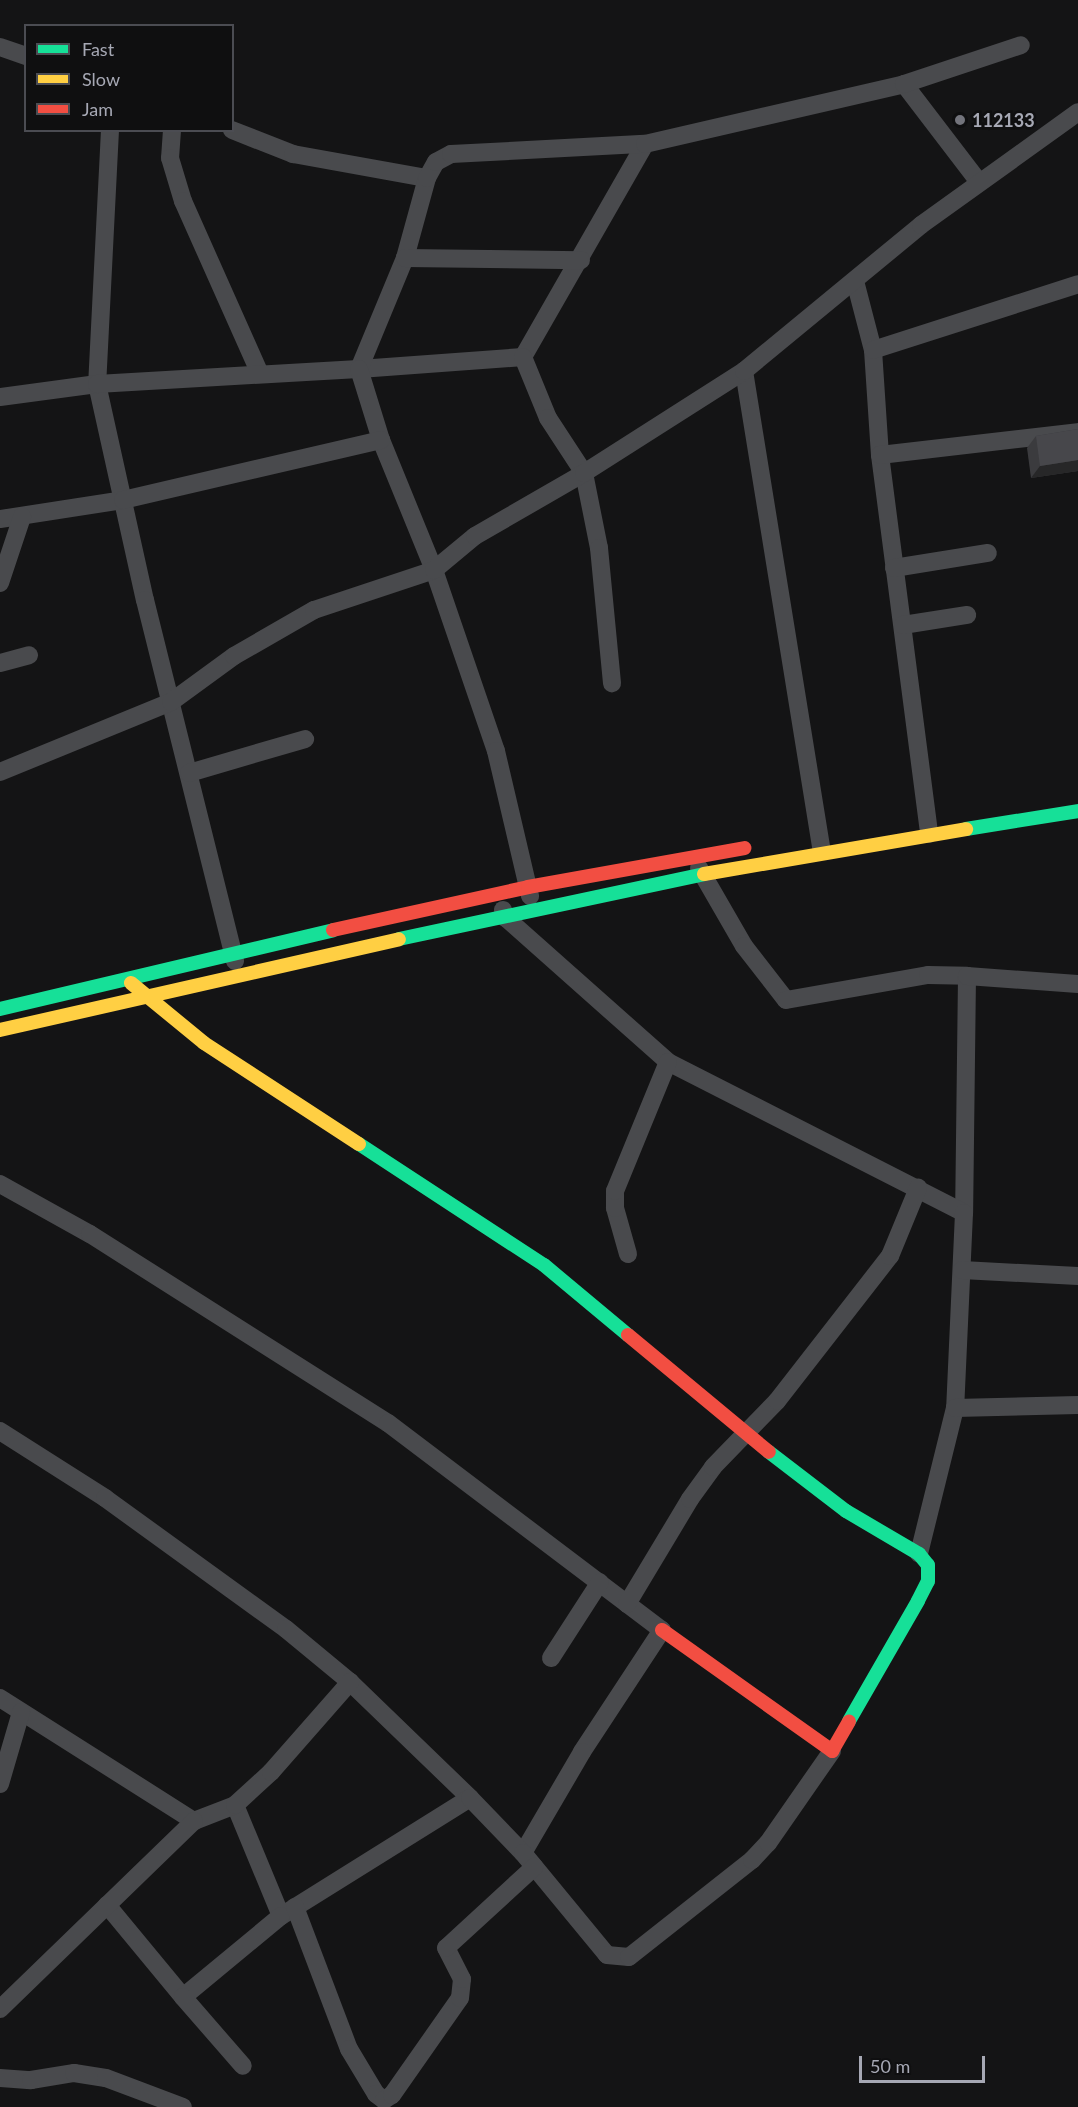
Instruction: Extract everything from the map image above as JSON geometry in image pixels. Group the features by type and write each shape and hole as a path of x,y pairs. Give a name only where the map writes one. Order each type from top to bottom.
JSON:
{"main road":[{"path":"815,841 929,834 1078,811"},
{"path":"0,1030 141,995 535,912 630,888 701,876 815,841 839,831"},
{"path":"0,1009 232,952 528,887 762,844"},
{"path":"630,888 631,868"},
{"path":"126,978 141,995 204,1043 544,1265 746,1433 846,1511 919,1554 928,1565 928,1581 832,1751 662,1629"}],"street":[{"path":"535,912 496,751 434,570 381,440 359,369 405,258 426,178 436,162 451,154 645,144 904,84 1021,45"},
{"path":"0,47 24,55"},
{"path":"904,84 979,182"},
{"path":"0,772 171,702 234,656 314,610 434,570 475,536 584,473 744,371 979,182 1078,112"},
{"path":"234,131 293,154 426,178"},
{"path":"110,132 98,384 171,702 232,952 240,974"},
{"path":"172,132 170,158 183,201 260,374"},
{"path":"524,357 645,144"},
{"path":"405,258 581,260"},
{"path":"855,281 873,350 880,455 929,834"},
{"path":"873,350 1078,284"},
{"path":"0,397 98,384 524,357"},
{"path":"524,357 548,418 584,473 599,548 612,683"},
{"path":"744,371 815,841"},
{"path":"880,455 1078,432"},
{"path":"0,519 123,500 381,440"},
{"path":"0,583 22,517"},
{"path":"894,568 987,553"},
{"path":"903,625 967,615"},
{"path":"0,663 29,655"},
{"path":"189,773 305,739"},
{"path":"696,856 701,876 744,946 786,1000 927,975 1078,984"},
{"path":"498,895 506,918 668,1062 964,1213"},
{"path":"919,1554 955,1408 964,1213 967,976"},
{"path":"628,1254 615,1208 615,1191 668,1062"},
{"path":"0,1184 90,1234 388,1423 662,1629 582,1752 528,1860 446,1948 462,1979 460,1998 392,2095 384,2100 376,2094 349,2049 288,1911 235,1805"},
{"path":"627,1604 690,1499 830,1337 890,1256 918,1188"},
{"path":"962,1270 1078,1276"},
{"path":"955,1408 1078,1405"},
{"path":"0,1431 210,1571 350,1682 470,1798 528,1860 607,1955 629,1957 752,1860 768,1843 832,1751"},
{"path":"551,1658 600,1582"},
{"path":"0,2009 194,1821 235,1805 271,1772 350,1682"},
{"path":"0,1698 194,1821"},
{"path":"0,1784 21,1712"},
{"path":"183,1996 288,1911 470,1798"},
{"path":"107,1905 243,2066"},
{"path":"0,2078 32,2080 74,2073 106,2078 183,2107"}],"building":[{"path":"1078,429 1078,460 1040,466 1036,436"}],"traffic: fast":[{"path":"966,829 1078,811"},
{"path":"399,939 704,874"},
{"path":"0,1009 333,930"},
{"path":"359,1144 544,1265 628,1335"},
{"path":"769,1452 846,1511 919,1554 928,1565 928,1581 918,1601 849,1721"}],"traffic: slow":[{"path":"704,874 966,829"},
{"path":"0,1030 399,939"},
{"path":"131,983 204,1043 359,1144"}],"traffic: jam":[{"path":"333,930 528,887 745,848"},
{"path":"628,1335 769,1452"},
{"path":"662,1630 832,1751 849,1721"}],"place":[{"name":"112133","path":"960,120"}]}
